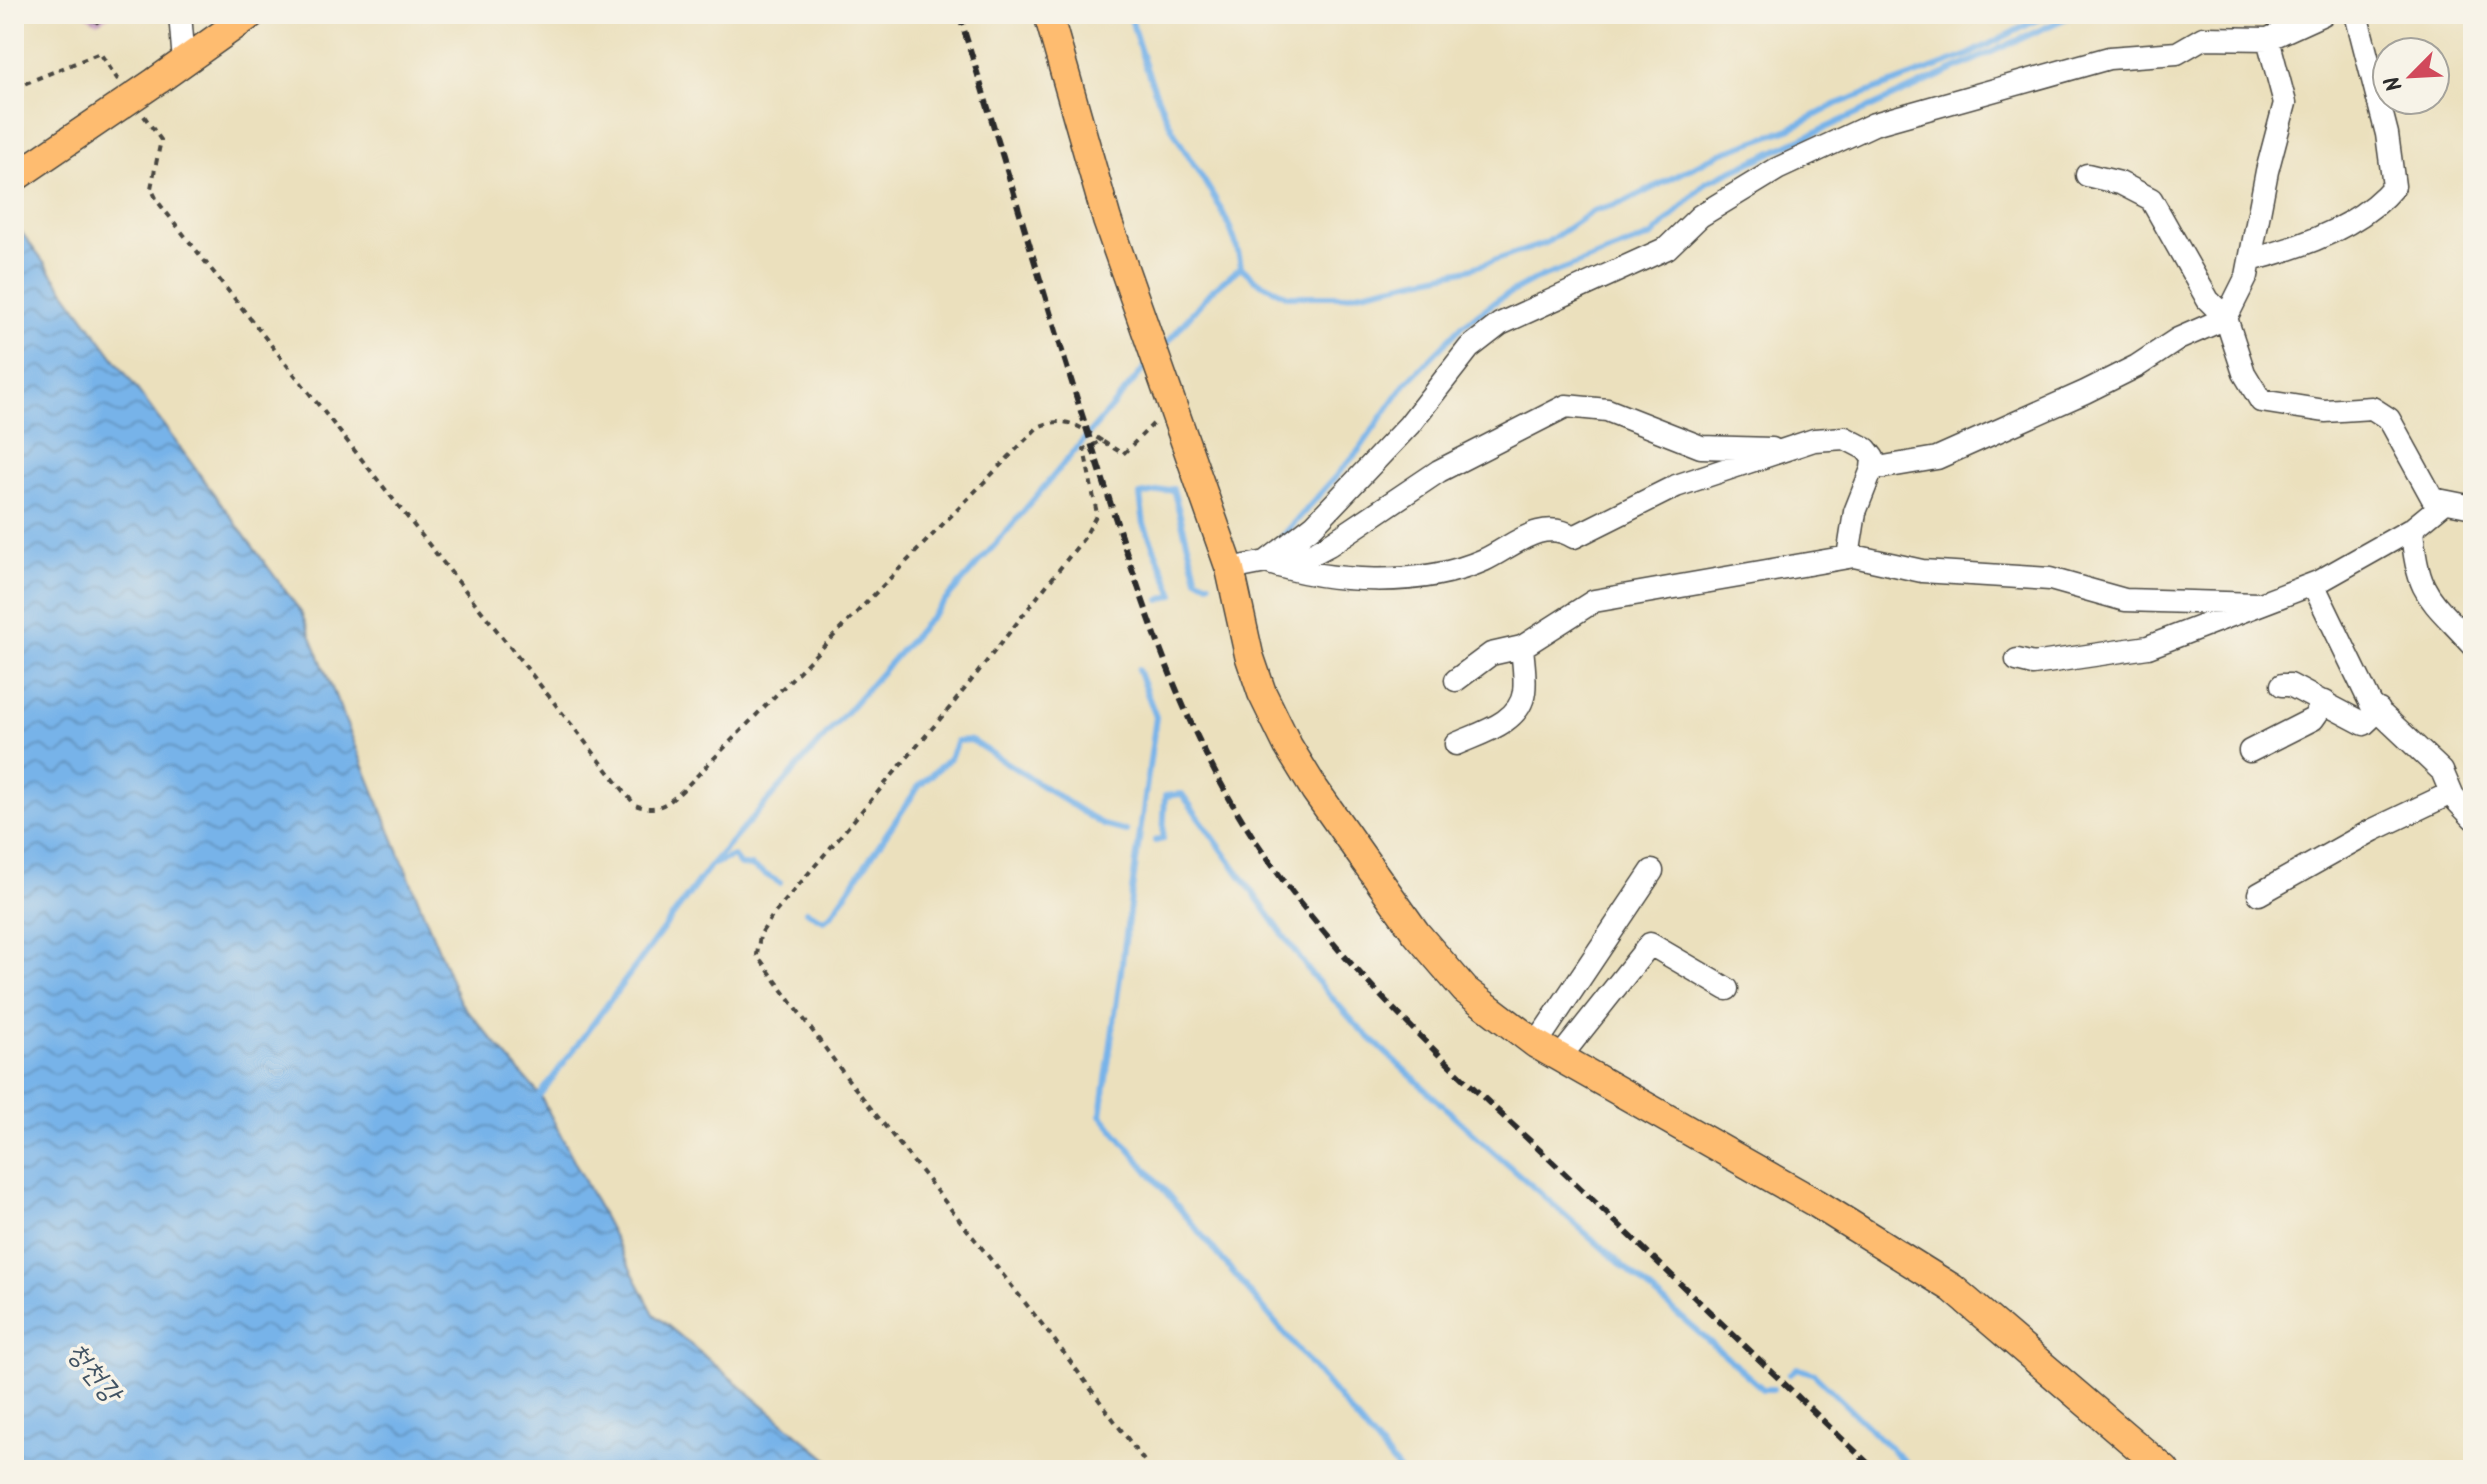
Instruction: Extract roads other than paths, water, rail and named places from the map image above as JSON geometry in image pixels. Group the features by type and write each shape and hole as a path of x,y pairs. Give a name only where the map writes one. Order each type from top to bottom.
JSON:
{"main road":[{"path":"14,178 251,14"},
{"path":"1048,14 1107,220 1230,569 1249,655 1262,693 1288,746 1315,790 1440,961 1489,1012 1536,1044 1816,1203 1952,1288 2165,1470"}],"street":[{"path":"180,14 184,62"},
{"path":"1266,562 1314,525 1377,462 1461,357 1489,332 1542,302 1667,248 1700,216 1777,169 1874,124 2109,58 2177,53 2203,38 2268,39 2323,14"},
{"path":"2250,260 2286,250 2351,220 2380,203 2394,186 2387,134 2356,14"},
{"path":"1872,469 1937,458 2085,392 2137,366 2178,339 2226,318 2247,276 2285,103 2268,39"},
{"path":"2087,175 2120,183 2151,199 2208,300 2226,318 2244,373 2261,401 2325,411 2372,408 2389,419 2433,499 2473,507"},
{"path":"1230,569 1310,555 1354,530 1439,471 1566,406 1607,410 1701,447 1784,450"},
{"path":"1266,562 1303,574 1378,580 1461,567 1549,528 1574,537 1676,486 1814,440 1845,438 1866,449 1873,458 1872,469 1855,512 1848,557"},
{"path":"2017,660 2033,664 2148,647 2313,584 2412,529 2445,502"},
{"path":"2412,529 2414,560 2425,594 2473,645"},
{"path":"1456,680 1491,654 1522,647 1594,601 1848,557 1922,571 2050,579 2125,600 2258,604"},
{"path":"2313,584 2371,704 2442,771 2451,793 2473,818"},
{"path":"1456,744 1502,723 1518,708 1524,692 1522,647"},
{"path":"2282,685 2325,702 2364,724 2379,710"},
{"path":"2250,751 2313,719 2325,702"},
{"path":"2259,894 2373,830 2451,793"},
{"path":"1536,1044 1652,871"},
{"path":"1561,1056 1650,944 1727,989"}],"water":[{"name":"청천강","path":"14,222 301,612 460,1002 540,1095 654,1314 841,1470 14,1470"}],"waterway":[{"path":"1130,14 1160,102 1173,130 1223,213 1241,267"},
{"path":"1161,350 1210,292 1241,267 1255,280 1288,296 1343,296 1469,269 1546,243 1593,211 1627,201 1721,153 1789,129 1837,104 1966,56 2049,14"},
{"path":"1281,538 1359,450 1405,384 1463,325 1499,299 1534,280 1652,236 1707,182 2075,14"},
{"path":"540,1095 710,866 1000,539 1148,364"},
{"path":"1160,600 1174,595 1144,524 1140,495 1173,489 1197,578 1209,583"},
{"path":"1138,670 1156,717 1101,1115 1399,1470"},
{"path":"806,911 824,920 832,914 919,786 950,758 957,741 971,740 1103,825 1126,831"},
{"path":"1155,841 1163,839 1165,796 1182,794 1312,975 1358,1027 1490,1149 1763,1389 1773,1389"},
{"path":"714,864 733,856 740,865 751,866 780,883"},
{"path":"1790,1374 1797,1368 1814,1374 1913,1470"}],"railway":[{"path":"959,14 1075,392 1148,615 1198,738 1251,834 1330,939 1419,1035 1875,1470"}]}
